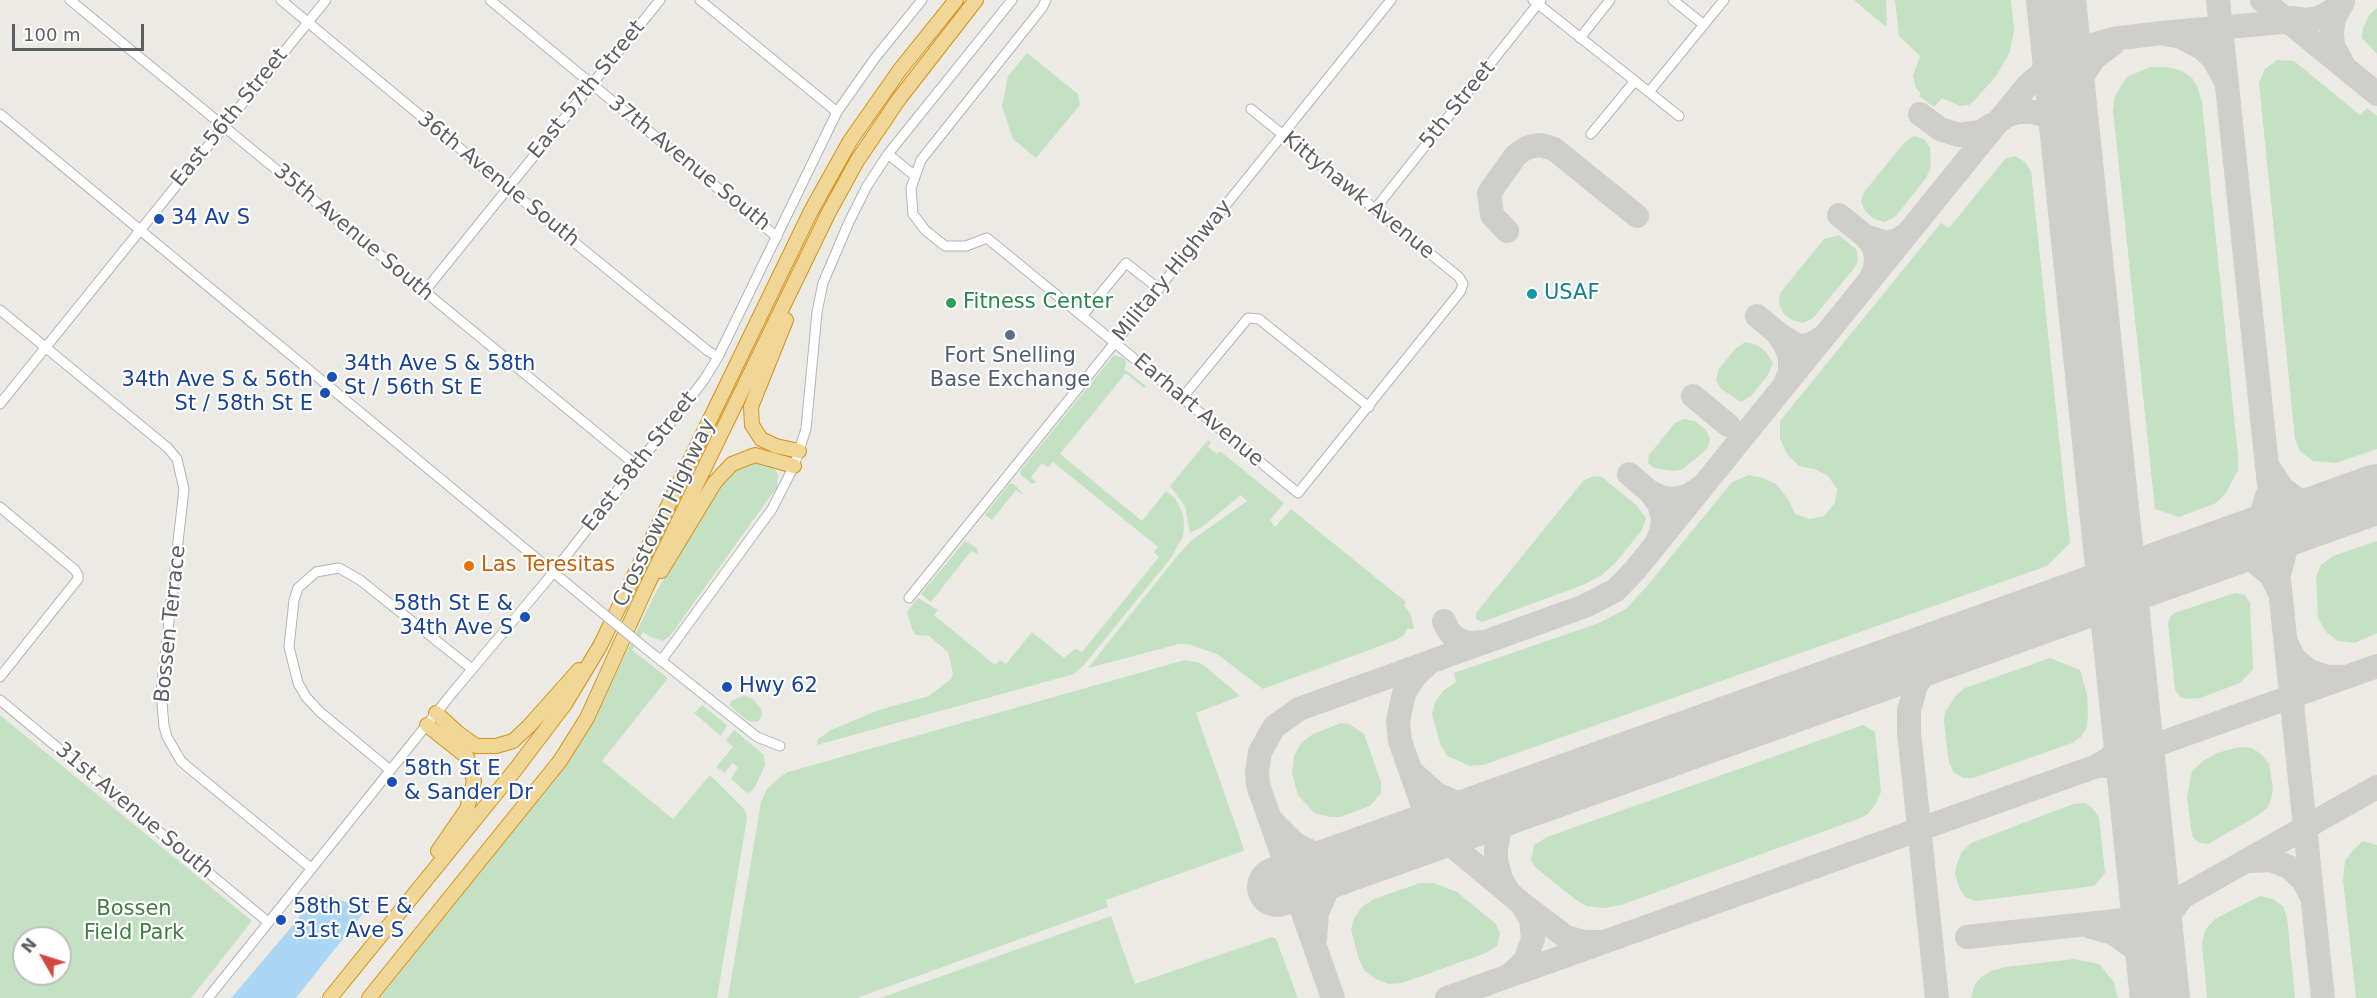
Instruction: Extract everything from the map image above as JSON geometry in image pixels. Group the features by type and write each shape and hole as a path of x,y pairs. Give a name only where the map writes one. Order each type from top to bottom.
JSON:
{"highway":[{"name":"Crosstown Highway","path":"330,998 515,770 565,704 600,646 811,211 850,141 868,114 899,70 956,0"},
{"name":"Crosstown Highway","path":"369,998 560,761 587,718 646,588 828,214 857,161 893,108 931,55 976,0"},
{"path":"799,451 776,446 761,439 752,425 751,407 828,214"},
{"path":"646,588 668,564 715,482 732,464 755,455 794,466"},
{"path":"436,713 476,746 496,746 513,741 600,646"},
{"path":"381,934 468,809 474,781 467,757 427,725"}],"street":[{"name":"35th Avenue South","path":"70,0 637,466"},
{"name":"36th Avenue South","path":"280,0 718,357"},
{"name":"East 56th Street","path":"0,404 326,0"},
{"name":"37th Avenue South","path":"490,0 777,237"},
{"name":"East 57th Street","path":"424,292 660,0"},
{"path":"700,0 837,112"},
{"path":"661,661 772,509 794,466 806,429 817,312 823,283 867,186 888,154 1012,0"},
{"path":"888,154 915,177 921,160 1046,0"},
{"name":"Military Highway","path":"909,598 1391,0"},
{"path":"1580,38 1610,0"},
{"path":"1673,0 1704,24"},
{"path":"1649,92 1724,0"},
{"path":"1537,1 1679,117"},
{"name":"5th Street","path":"1375,209 1537,1"},
{"name":"East 58th Street","path":"208,998 679,415 718,357 837,112 917,2"},
{"path":"1591,134 1634,82"},
{"name":"Kittyhawk Avenue","path":"1251,109 1459,278 1463,284 1460,292 1369,407"},
{"path":"0,114 661,661 757,737 780,746"},
{"name":"Earhart Avenue","path":"915,177 910,188 913,214 925,230 945,246 966,246 987,238 1298,494 1369,407"},
{"path":"1083,315 1126,262 1159,289"},
{"path":"0,310 46,348"},
{"path":"1182,398 1248,318 1259,319 1369,407"},
{"name":"Bossen Terrace","path":"46,348 168,448 177,459 184,489 162,682 164,726 167,737 181,761 311,868"},
{"path":"0,507 78,575 78,579 0,677"},
{"path":"390,770 320,712 306,697 298,683 289,647 294,600 298,588 316,572 339,568 360,580 472,669"},
{"name":"31st Avenue South","path":"0,700 268,922"}],"green space":[{"path":"1854,0 1886,0 1887,25 1885,26"},
{"path":"1895,0 2011,0 2014,29 2010,52 1996,76 1969,105 1960,106 1942,98 1934,107 1919,96 1921,94 1916,88 1913,76 1920,56 1899,36"},
{"path":"2377,8 2377,54 2362,38 2363,28 2370,14"},
{"path":"1027,53 1078,94 1080,105 1036,158 1013,139 1002,107 1008,76"},
{"path":"2277,60 2294,61 2360,115 2367,108 2377,116 2377,449 2336,463 2313,461 2300,451 2295,439 2259,83 2265,69"},
{"path":"2150,67 2167,67 2182,71 2192,78 2198,88 2202,103 2238,456 2238,470 2226,493 2216,503 2179,517 2155,509 2113,110 2115,96 2127,77"},
{"path":"1914,136 1924,139 1930,147 1931,167 1926,178 1896,216 1885,222 1874,219 1865,211 1861,202 1864,192 1905,142"},
{"path":"2015,156 2025,162 2031,171 2070,543 2047,566 1483,765 1470,766 1447,756 1440,743 1432,714 1435,702 1443,691 1456,682 1454,673 1599,623 1626,609 1732,482 1749,475 1763,478 1776,484 1788,499 1795,514 1810,519 1824,516 1835,503 1837,489 1828,476 1815,469 1799,466 1787,454 1780,439 1780,421 1941,223 1949,228 2005,159"},
{"path":"1839,235 1857,250 1858,261 1855,267 1813,318 1803,323 1792,320 1783,313 1779,304 1780,293 1824,239"},
{"path":"1745,342 1757,345 1766,352 1773,363 1768,375 1751,396 1741,402 1721,389 1716,380 1719,369 1735,349"},
{"path":"1114,355 1125,359 1124,369 1146,386 1144,388 1126,373 1060,454 1142,521 1166,491 1175,498 1183,514 1184,525 1183,536 1171,558 1074,674 817,745 818,739 831,730 879,710 929,696 951,679 953,674 948,652 929,636 916,635 912,629 907,612 918,598 938,610 934,615 995,665 1000,660 1006,664 1032,632 1064,658 1075,649 1082,652 1159,557 1154,552 1158,547 1053,462 1048,467 1042,463 1031,477 1036,482 1032,484 1020,474 1020,471"},
{"path":"1684,419 1695,421 1706,430 1710,439 1707,449 1683,469 1674,471 1654,468 1648,463 1649,455 1675,423"},
{"path":"1208,440 1211,443 1208,447 1217,454 1220,451 1284,503 1270,520 1274,526 1291,509 1406,602 1404,605 1411,615 1414,629 1407,629 1404,635 1396,640 1263,689 1217,654 1188,644 1179,644 1088,668 1192,540 1247,501 1241,495 1202,527 1190,533 1185,506 1170,486"},
{"path":"752,460 772,464 778,475 777,487 670,636 663,641 643,632 632,650 668,678 602,761 673,819 710,775 745,810 747,818 717,998 380,998 550,783 604,697 654,596 716,489 728,473"},
{"path":"1594,476 1602,477 1636,505 1646,518 1642,530 1616,562 1602,575 1583,585 1482,622 1476,619 1476,613 1584,480"},
{"path":"1009,484 1014,484 1024,495 1016,490 992,520 985,515"},
{"path":"965,541 977,548 978,554 971,551 931,602 921,594"},
{"path":"2377,541 2377,633 2355,643 2338,641 2326,632 2318,618 2316,577 2321,565 2333,556"},
{"path":"2235,593 2245,595 2250,603 2253,669 2240,683 2200,698 2180,697 2175,690 2168,623 2170,617 2174,613"},
{"path":"2050,658 2080,670 2087,695 2088,714 2087,727 2081,737 2072,743 1973,778 1964,778 1954,773 1949,763 1944,722 1945,712 1957,694 1965,688"},
{"path":"1185,660 1200,663 1240,696 1196,713 1243,851 1106,900 1108,907 857,998 728,998 761,802 767,789 780,777 788,772"},
{"path":"744,695 753,699 761,709 762,715 758,722 748,721 730,706 731,701"},
{"path":"702,705 727,725 721,736 694,713"},
{"name":"Bossen Field Park","path":"0,715 252,921 191,998 0,998"},
{"path":"1341,723 1349,724 1364,734 1381,782 1381,793 1370,806 1340,817 1330,817 1314,813 1298,795 1292,774 1294,756 1301,743 1313,734"},
{"path":"1863,725 1875,732 1881,792 1868,814 1858,819 1621,905 1604,908 1587,906 1576,900 1535,867 1531,860 1534,845 1547,837"},
{"path":"734,730 764,755 765,765 750,793 731,779 738,767 732,763 725,773 716,767 733,747 726,740"},
{"path":"2239,747 2252,748 2269,764 2273,789 2271,799 2267,808 2257,816 2208,844 2200,843 2193,838 2187,797 2192,771 2217,753"},
{"path":"2085,803 2099,817 2105,873 2094,886 1976,901 1965,897 1955,874 1962,852 1971,843 2073,804"},
{"path":"2363,841 2377,845 2377,998 2356,998 2343,879 2345,861"},
{"path":"1420,883 1433,883 1457,892 1496,924 1500,933 1497,946 1486,953 1402,983 1389,984 1365,971 1359,960 1351,930 1354,918 1363,906 1374,899"},
{"path":"2260,896 2273,899 2283,906 2287,917 2295,998 2207,998 2202,944 2205,930 2215,919"},
{"path":"1111,916 1135,984 1272,937 1276,939 1298,998 880,998"},
{"path":"2074,959 2099,964 2114,982 2118,998 1971,998 1974,986 1981,977 1991,971 2006,967"}],"water":[{"path":"322,895 353,904 367,899 373,901 296,998 231,998 305,908"}],"taxiway":[{"path":"2218,0 2323,998"},
{"path":"2262,0 2377,94"},
{"path":"2291,18 2306,20 2318,18 2343,2 2334,19 2332,32 2333,46 2343,64"},
{"path":"2225,80 2213,58 2202,48 2181,37 2161,33 2306,20"},
{"path":"1333,998 1258,785 1260,752 1274,727 1299,709 1585,606 1616,590 1635,570 2027,86 2053,63 2081,48 2113,39 2161,33"},
{"path":"1996,123 2008,115 2019,112 2034,112 2048,117 2066,136 2074,167 2070,114 2075,88 2094,58 2113,44"},
{"path":"1920,114 1940,129 1959,135 1980,132 1993,124"},
{"path":"1507,231 1492,215 1489,193 1516,155 1526,148 1541,145 1554,149 1637,216"},
{"path":"1839,215 1865,236"},
{"path":"1871,278 1875,269 1876,256 1873,245 1865,236 1886,243 1898,240 1905,235"},
{"path":"1757,316 1776,332"},
{"path":"1785,384 1790,371 1790,358 1785,344 1776,332 1798,346 1810,345 1823,337"},
{"path":"1693,396 1728,425"},
{"path":"2268,467 2283,489 2301,502 2321,507 2350,503 2301,528 2286,548 2280,571"},
{"path":"1629,474 1650,492"},
{"path":"1657,542 1663,518 1659,504 1650,492 1663,498 1673,499 1688,496 1701,487"},
{"path":"2267,496 2261,516 2248,532 2237,541 2198,558 2226,553 2251,559 2271,575 2279,591"},
{"path":"1444,621 1455,638 1467,643 1481,642"},
{"path":"1937,998 1909,732 1909,711 1916,685 1931,664 1948,651 1976,637"},
{"path":"2286,642 2294,658 2309,671 2327,677 2343,677"},
{"path":"1427,665 1415,676 1404,693 1398,721 1400,741 1422,803 1431,821 1449,843 1521,903"},
{"path":"1447,998 2377,666"},
{"path":"2129,701 2128,723 2122,743 2110,758 2097,766 2114,766 2129,776 2135,788 2142,825"},
{"path":"1414,774 1436,794 1465,806 1494,806 1551,789 1518,807 1507,818 1500,830 1496,861 1501,879 1508,891"},
{"path":"1967,937 2124,920 2152,914 2377,787"},
{"path":"1273,822 1295,844 1318,855 1342,859 1375,852 1343,872 1328,888 1317,913 1315,939"},
{"path":"2248,861 2271,860 2289,867 2303,880 2311,895"},
{"path":"2091,927 2113,933 2137,950 2149,967 2160,996 2158,950 2160,934 2165,920 2179,902"},
{"path":"1511,974 1525,961 1533,939 1531,919 1521,903 1566,937 1585,942 1600,942"}],"runway":[{"path":"2056,0 2160,998"},
{"path":"1277,887 2377,494"}],"place":[{"name":"34 Av S","path":"159,219"},
{"name":"USAF","path":"1532,294"},
{"name":"Fitness Center","path":"951,303"},
{"name":"Fort Snelling Base Exchange","path":"1010,335"},
{"name":"34th Ave S & 58th St / 56th St E","path":"332,377"},
{"name":"34th Ave S & 56th St / 58th St E","path":"325,393"},
{"name":"Las Teresitas","path":"469,566"},
{"name":"58th St E & 34th Ave S","path":"525,617"},
{"name":"Hwy 62","path":"727,687"},
{"name":"58th St E & Sander Dr","path":"392,782"},
{"name":"58th St E & 31st Ave S","path":"281,920"}]}
